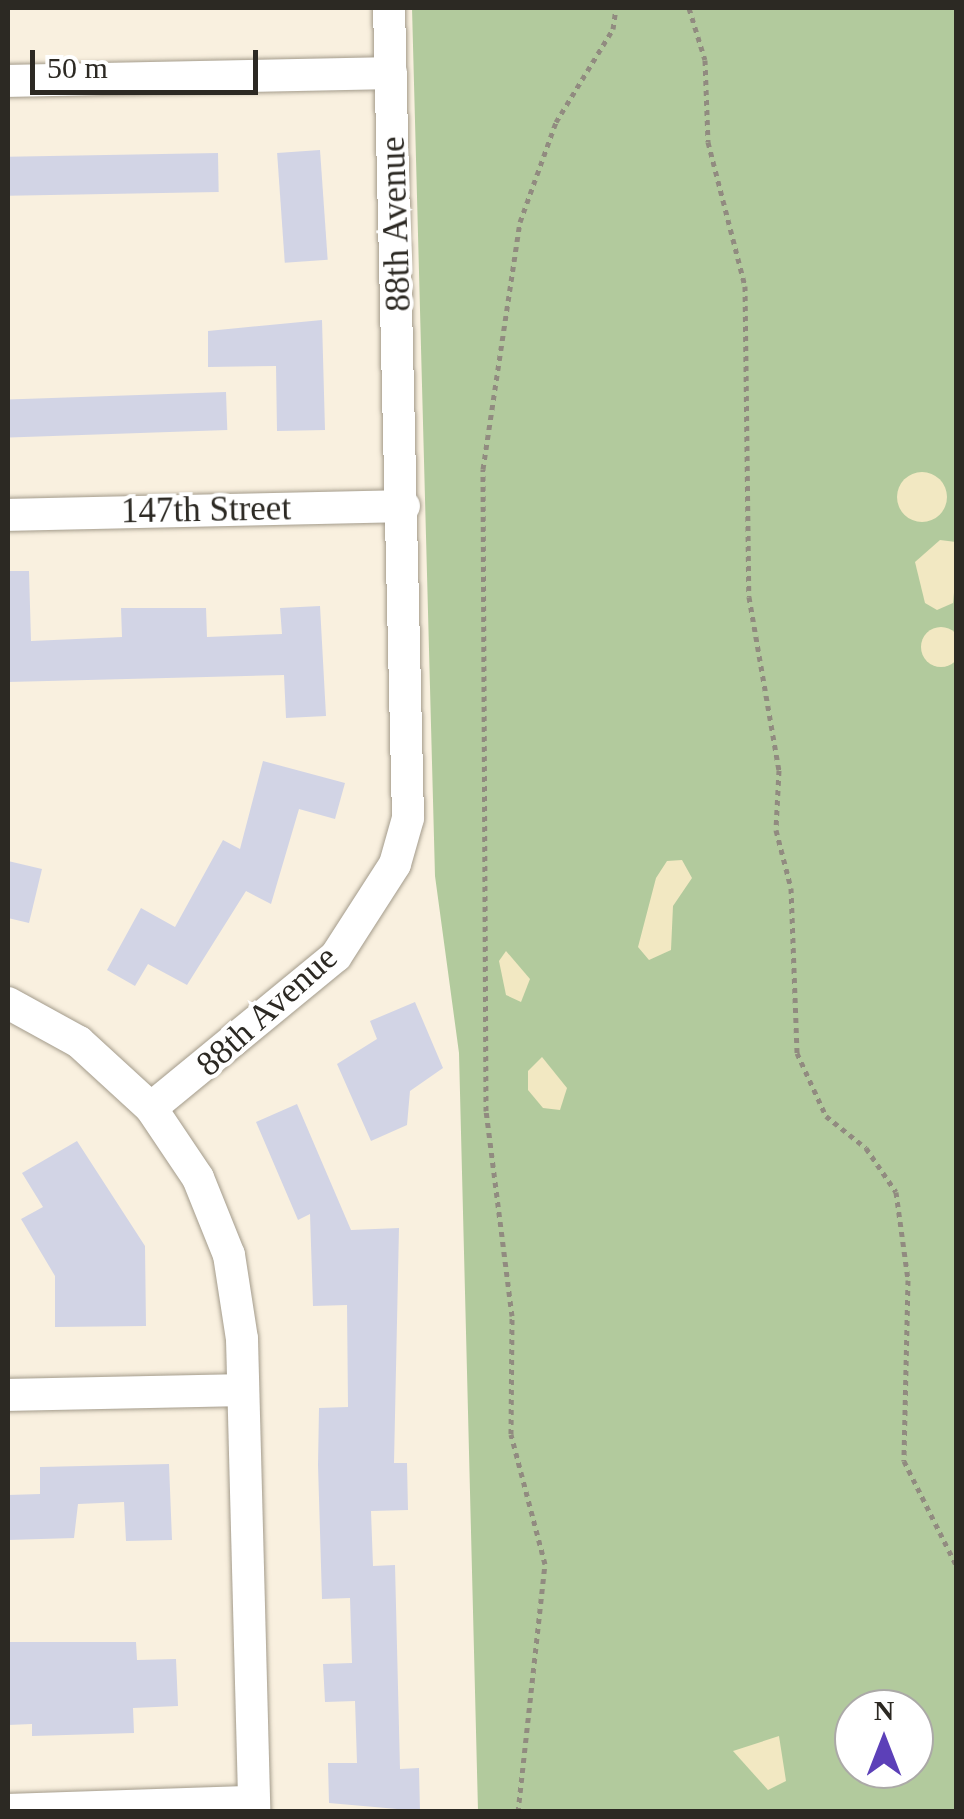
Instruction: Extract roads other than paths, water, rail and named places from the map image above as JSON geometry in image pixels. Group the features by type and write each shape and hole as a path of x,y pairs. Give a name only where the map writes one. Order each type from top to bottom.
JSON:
{"street":[{"name":"88th Avenue","path":"152,1108 336,956 395,864 411,781 389,8"},
{"path":"8,81 392,73"},
{"name":"147th Street","path":"8,515 404,506"},
{"path":"8,1003 79,1042 152,1108 198,1178 229,1255 243,1390 253,1806 8,1810"},
{"path":"8,1395 243,1390"}]}
